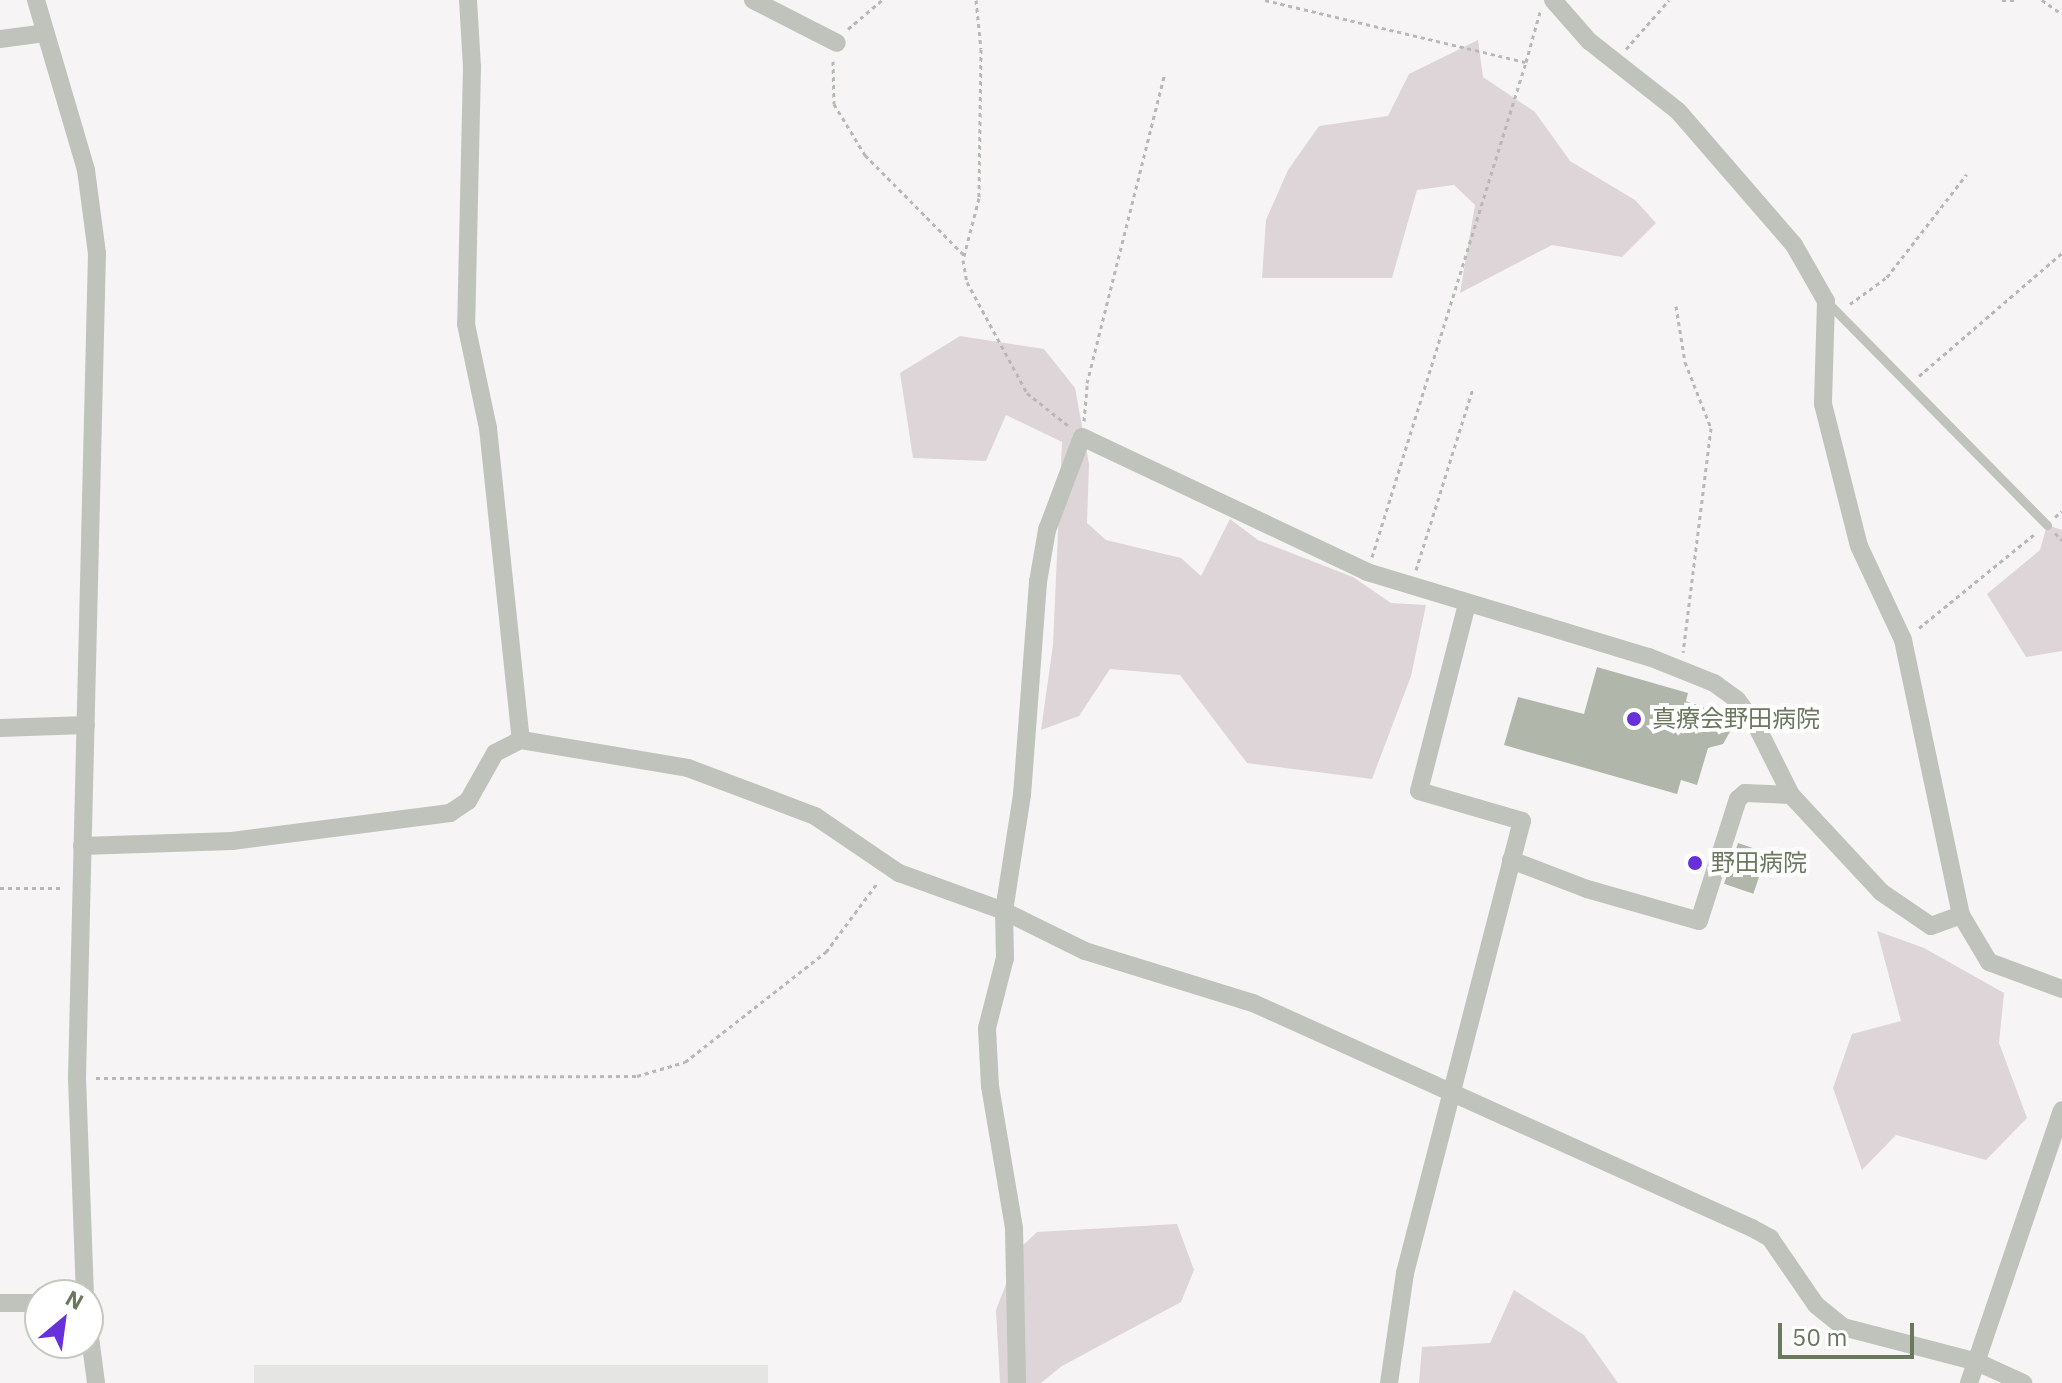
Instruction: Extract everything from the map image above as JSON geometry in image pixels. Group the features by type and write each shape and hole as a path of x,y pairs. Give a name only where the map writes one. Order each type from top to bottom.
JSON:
{"street":[{"path":"36,0 86,170 97,253 77,1078 84,1279"},
{"path":"468,0 472,67 466,324 488,428 521,740"},
{"path":"753,0 837,43"},
{"path":"1553,0 1616,61 1678,111 1794,245 1832,307 1823,404 1859,546 1903,640 1961,915 1989,962 2062,989"},
{"path":"0,39 45,33"},
{"path":"1017,1383 1014,1228 990,1086 987,1028 1005,958 1004,911 1022,795 1038,582 1047,530 1082,437 1367,572 1412,581 1467,604 1681,667 1737,700 1791,795 1881,892 1931,926 1961,915"},
{"path":"1389,1383 1405,1273 1449,1090 1522,821 1419,791 1467,604"},
{"path":"0,728 86,725"},
{"path":"82,846 232,841 450,813 468,801 495,753 521,740 688,768 815,816 890,866 1004,911 1085,951 1253,1003 1449,1090 1770,1238 1816,1305 1843,1327 1977,1362 2023,1383"},
{"path":"1511,860 1587,889 1699,921 1738,799 1745,793 1791,795"},
{"path":"1969,1383 2062,1110"},
{"path":"0,1303 24,1303"},
{"path":"93,1359 96,1383"}],"lane":[{"path":"1832,307 1907,387 2047,525"}],"path":[{"path":"882,0 858,17 837,43 831,73 834,104 865,155 964,255"},
{"path":"976,0 981,49 979,198 964,255 967,282 1027,393 1082,437"},
{"path":"1265,0 1526,62"},
{"path":"1367,572 1544,0"},
{"path":"1616,61 1669,0"},
{"path":"2002,0 2018,0"},
{"path":"2042,0 2062,14"},
{"path":"1082,437 1087,383 1164,76"},
{"path":"1832,307 1887,277 1967,174"},
{"path":"1907,387 2062,253"},
{"path":"1676,306 1685,362 1711,428 1681,667"},
{"path":"1412,581 1473,388"},
{"path":"1903,640 2062,511"},
{"path":"77,1078 637,1076 685,1062 826,952 890,866"},
{"path":"0,888 82,888"}],"shaded area":[{"path":"1478,40 1483,77 1535,112 1570,161 1635,200 1656,223 1622,257 1552,245 1460,293 1475,205 1454,185 1417,190 1392,278 1262,278 1266,220 1288,170 1319,126 1388,116 1409,74"},
{"path":"960,336 1044,349 1075,388 1089,464 1087,523 1106,540 1181,558 1201,576 1230,519 1258,540 1353,577 1391,603 1426,605 1411,676 1372,779 1247,763 1180,675 1110,669 1079,716 1041,730 1053,645 1062,442 1006,415 986,461 913,458 900,373"},
{"path":"2047,525 2062,530 2062,651 2026,657 1987,594 2040,550"},
{"path":"1877,931 1924,948 2004,993 1999,1043 2027,1118 1986,1160 1896,1135 1862,1170 1833,1088 1852,1034 1901,1021"},
{"path":"1177,1224 1194,1270 1181,1302 1062,1366 1041,1383 1000,1383 996,1310 1020,1248 1037,1232"},
{"path":"1514,1290 1584,1335 1618,1383 1419,1383 1422,1347 1490,1343"},
{"path":"254,1365 768,1365 768,1383 254,1383"}],"building":[{"path":"1597,667 1688,693 1686,701 1724,715 1731,730 1723,744 1708,748 1697,785 1681,780 1677,794 1504,745 1518,697 1584,714"},
{"path":"1738,843 1767,853 1753,894 1724,884"}],"place":[{"name":"真療会野田病院","path":"1634,719"},
{"name":"野田病院","path":"1695,863"}]}
